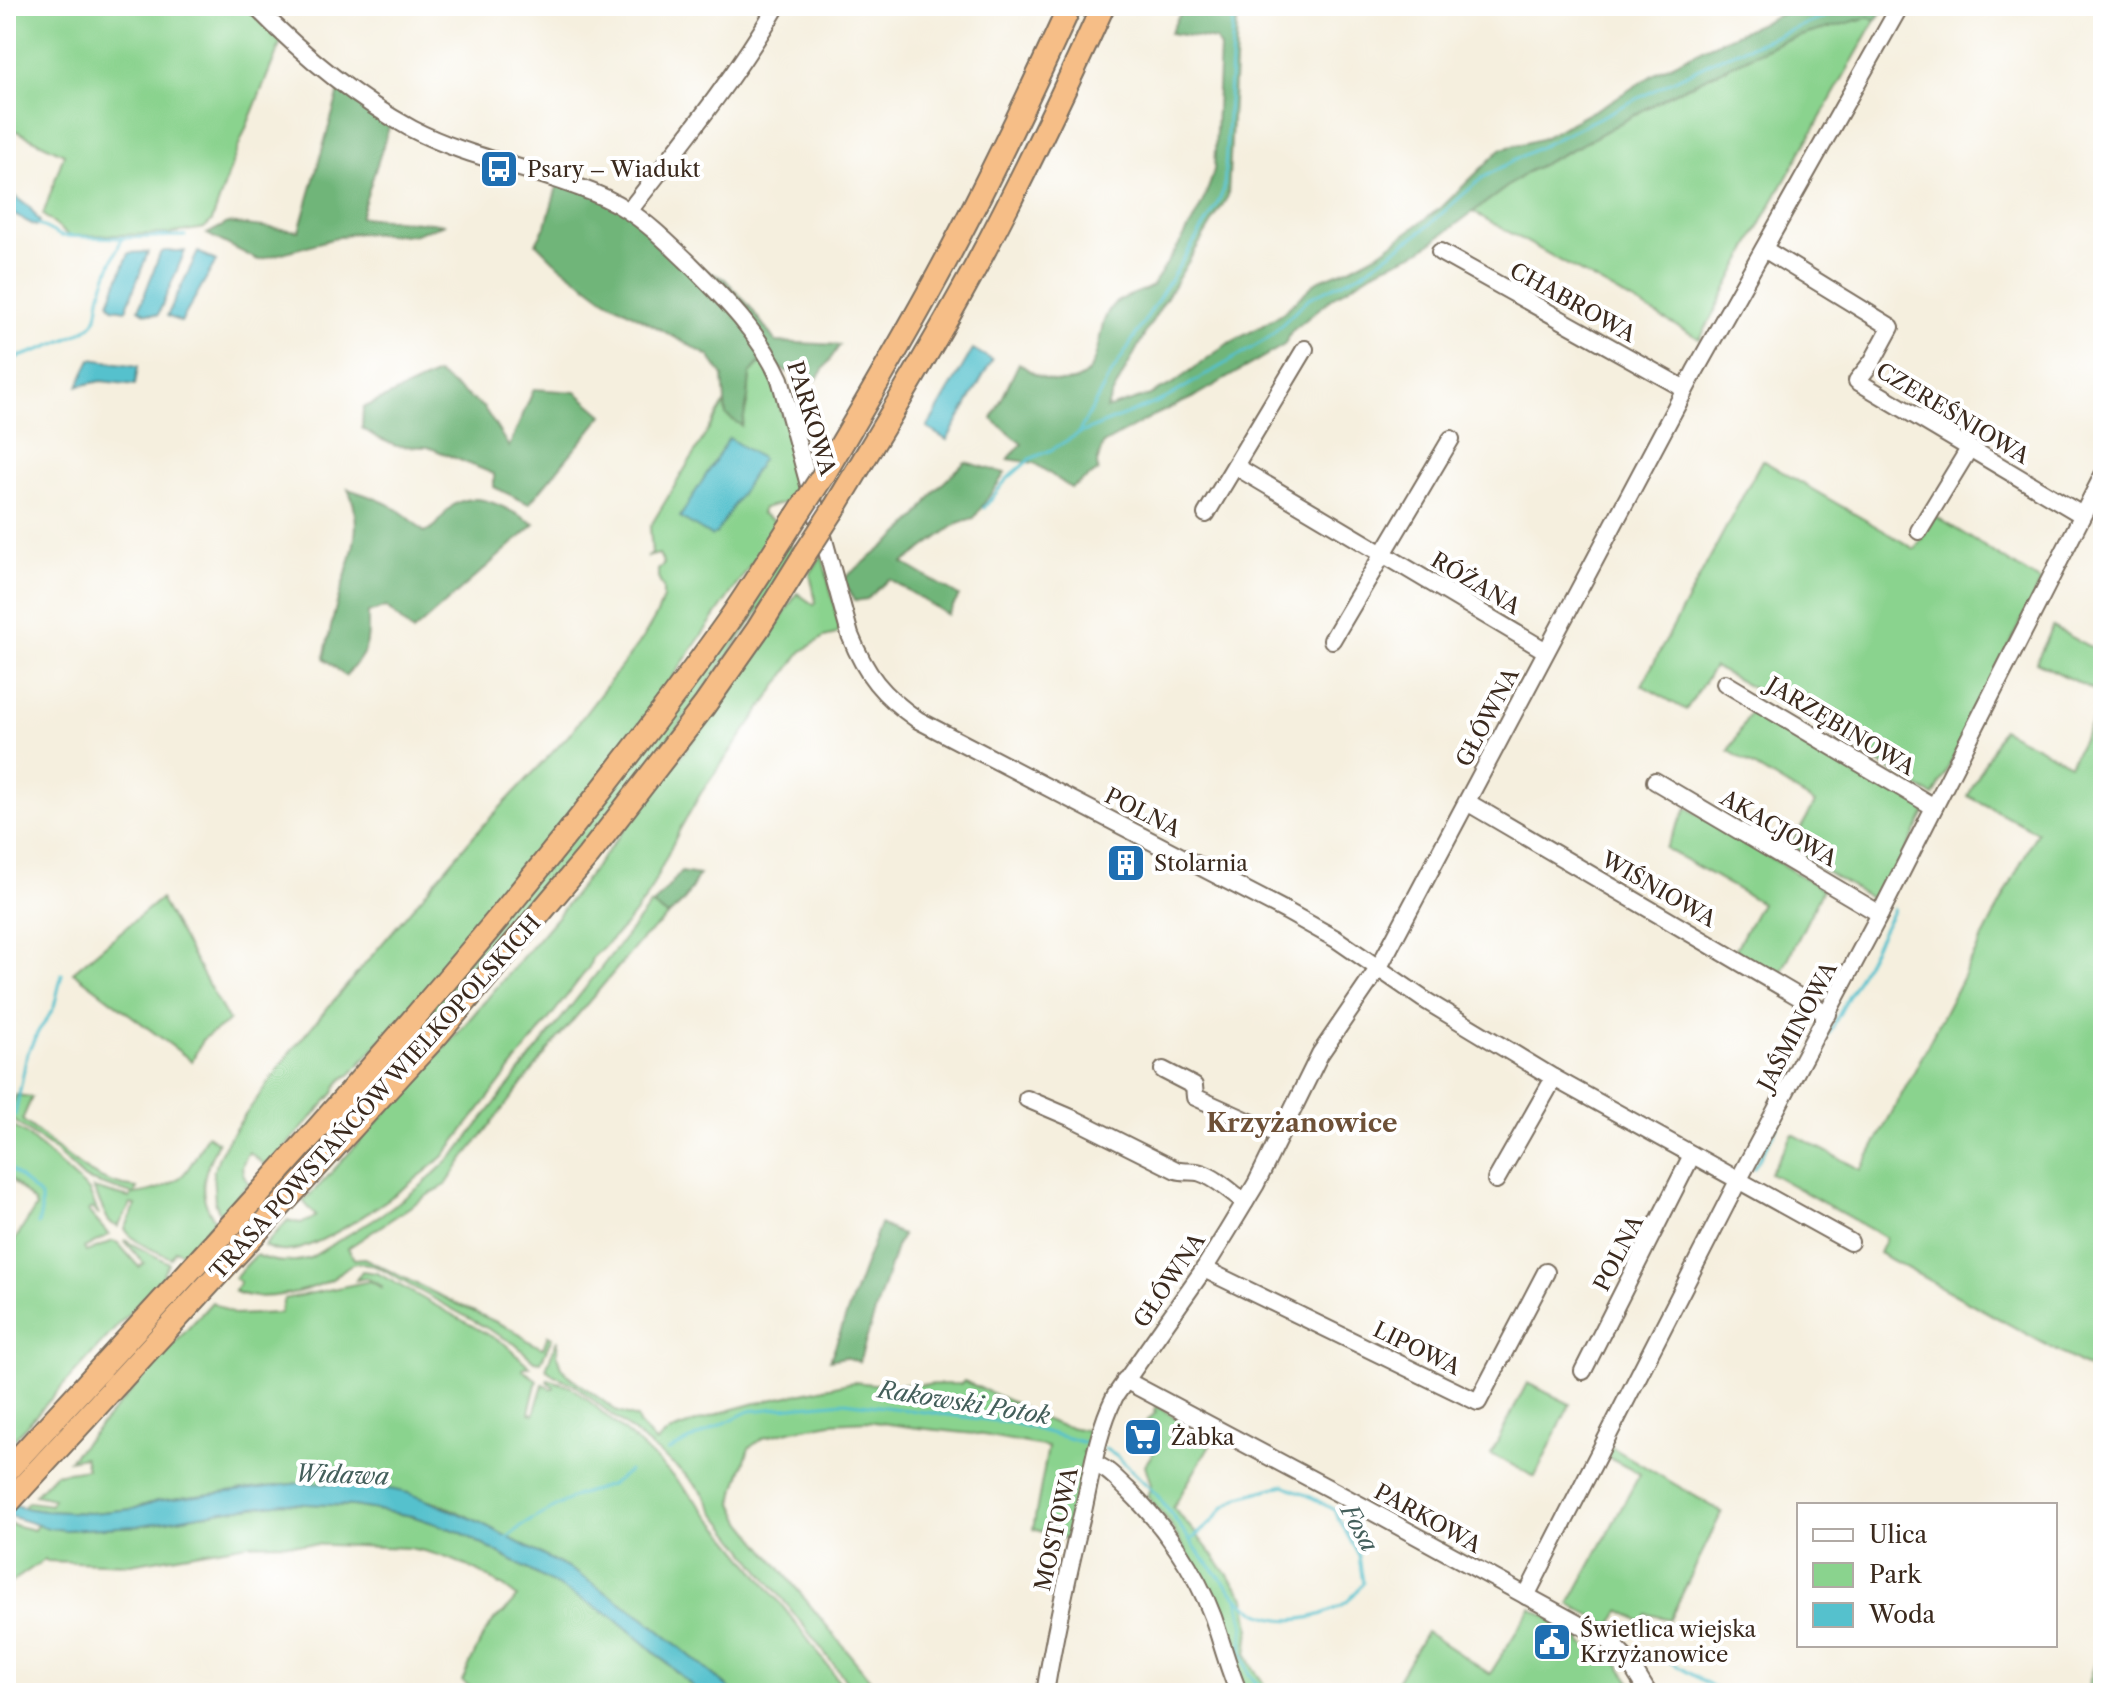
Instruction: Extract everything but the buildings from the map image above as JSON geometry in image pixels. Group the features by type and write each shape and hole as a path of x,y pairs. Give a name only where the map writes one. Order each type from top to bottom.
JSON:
{"highway":[{"name":"TRASA POWSTAŃCÓW WIELKOPOLSKICH","path":"6,1472 264,1189 418,1014 569,833 726,624 824,474 895,352 1022,111 1070,6"},
{"name":"TRASA POWSTAŃCÓW WIELKOPOLSKICH","path":"6,1505 439,1033 588,856 704,706 758,629 918,371 1046,130 1103,6"}],"street":[{"name":"PARKOWA","path":"255,6 307,57 336,80 413,129 473,154 576,186 618,204 666,241 718,292 756,336 769,356 787,398 839,598"},
{"path":"629,211 705,115 777,6"},
{"name":"GŁÓWNA","path":"1125,1380 1204,1269 1245,1202 1320,1054 1378,969 1685,389 1900,6"},
{"name":"CZEREŚNIOWA","path":"1764,249 1891,327 1872,362 1857,381 2082,515"},
{"name":"CHABROWA","path":"1440,252 1685,389"},
{"path":"1206,514 1305,349"},
{"path":"1332,640 1451,439"},
{"path":"1919,531 1969,449"},
{"name":"RÓŻANA","path":"1235,466 1546,651"},
{"name":"JAŚMINOWA","path":"1526,1596 1738,1181 1880,914 2103,475"},
{"name":"POLNA","path":"839,598 850,635 867,670 886,696 918,720 1336,939 1413,993 1554,1078 1850,1242"},
{"name":"JARZĘBINOWA","path":"1725,683 1934,807"},
{"name":"AKACJOWA","path":"1655,781 1880,914"},
{"name":"WIŚNIOWA","path":"1467,802 1828,1014"},
{"path":"1163,1070 1194,1086 1195,1097 1279,1135"},
{"path":"1496,1180 1554,1078"},
{"path":"1027,1099 1176,1170 1205,1174 1245,1202"},
{"name":"POLNA","path":"1583,1371 1692,1155"},
{"name":"LIPOWA","path":"1204,1269 1478,1402 1546,1272"},
{"name":"PARKOWA","path":"1125,1380 1609,1641 1629,1662 1648,1693"},
{"name":"MOSTOWA","path":"1045,1693 1064,1590 1095,1459 1108,1410 1125,1380"},
{"path":"1095,1459 1143,1504 1174,1544 1212,1615 1239,1693"}],"green space":[{"path":"13,6 246,6 281,42 212,221 204,228 169,234 69,236 43,215 64,154 6,126 6,22"},
{"path":"1184,6 1238,6 1228,196 1147,330 1106,409 1150,395 1174,383 1227,344 1285,311 1317,281 1382,251 1444,205 1501,149 1541,139 1659,71 1797,7 1886,6 1875,21 1869,17 1782,41 1670,95 1527,172 1420,251 1378,269 1332,298 1292,331 1284,345 1194,397 1103,444 1097,463 1098,471 1071,488 1034,463 1008,459 1022,444 992,419 1019,363 1040,377 1057,382 1078,379 1087,373 1097,352 1106,315 1121,299 1152,286 1203,201 1214,170 1220,48 1216,40 1170,33"},
{"path":"1870,16 1875,21 1766,214 1700,339 1473,212 1527,172 1670,95 1782,41"},
{"path":"340,88 391,121 360,217 445,224 412,235 353,233 258,260 207,234 228,223 299,231"},
{"path":"560,176 600,191 702,269 725,279 776,342 840,345 816,380 759,363 750,374 742,426 726,415 723,376 709,356 605,299 554,261 536,243 546,225"},
{"path":"760,363 767,365 803,482 791,501 763,508 761,513 779,524 624,747 500,905 351,1074 340,1081 334,1093 277,1156 265,1165 249,1152 242,1168 249,1183 220,1214 215,1202 213,1173 220,1154 291,1051 476,833 568,736 643,638 663,598 658,570 664,564 659,554 647,557 652,554 650,527 725,402 726,415 742,425 750,373"},
{"path":"437,374 484,408 509,447 534,389 576,392 603,415 529,504 494,487 494,474 428,447 396,446 362,428 363,408"},
{"path":"1762,460 1915,549 1935,516 2041,582 1934,796 1714,667 1686,710 1642,685"},
{"path":"965,462 1005,473 974,518 958,523 903,563 959,596 948,615 889,579 867,599 855,601 842,580 916,518 936,490"},
{"path":"348,489 389,505 424,532 435,526 457,503 468,499 491,502 535,524 413,632 386,607 368,613 366,648 345,676 324,658 356,532 356,518"},
{"path":"789,541 796,558 654,761 471,986 280,1190 277,1189"},
{"path":"822,555 840,628 836,634 824,637 801,652 701,793 647,897 624,927 592,958 589,967 443,1157 390,1198 325,1238 288,1251 264,1246 288,1220 303,1222 316,1216 303,1201 462,1028 556,918 757,657 797,593 814,605 810,574"},
{"path":"2053,627 2103,654 2103,695 2036,662"},
{"path":"2103,701 2103,1376 1879,1253 1886,1238 1770,1173 1793,1134 1861,1170 2037,832 1968,796 2002,729 2070,764"},
{"path":"1754,705 1928,807 1879,903 1789,849 1815,803 1729,751"},
{"path":"1687,808 1823,889 1778,979 1734,952 1761,903 1665,848"},
{"path":"681,872 699,875 684,901 668,916 653,905"},
{"path":"160,899 229,1021 202,1040 192,1061 73,972"},
{"path":"651,904 668,916 642,939 558,1038 446,1185 348,1248 354,1259 364,1258 511,1329 539,1347 543,1348 548,1335 552,1337 541,1362 534,1361 515,1344 385,1271 367,1264 350,1265 332,1279 283,1295 256,1296 234,1291 240,1282 234,1278 256,1255 283,1262 310,1258 421,1186 457,1152"},
{"path":"16,1095 32,1097 22,1120 89,1172 104,1180 137,1188 134,1194 148,1192 177,1180 193,1162 207,1135 218,1142 209,1162 203,1191 215,1220 184,1254 175,1250 171,1258 140,1243 125,1229 136,1205 131,1204 118,1227 109,1222 93,1188 130,1198 132,1194 85,1179 54,1150 6,1115 6,1107 10,1109"},
{"path":"6,1122 26,1134 89,1191 99,1215 91,1208 88,1211 109,1235 84,1248 86,1252 113,1241 139,1267 144,1263 124,1240 169,1263 164,1275 6,1448 6,1254 36,1207 6,1174"},
{"path":"880,1224 902,1235 859,1362 845,1357 830,1360"},
{"path":"362,1271 377,1273 505,1344 530,1367 523,1370 537,1380 529,1413 534,1414 543,1384 552,1389 554,1387 548,1379 571,1387 589,1401 651,1455 712,1519 848,1693 735,1693 644,1618 575,1572 436,1502 300,1483 157,1501 133,1509 91,1513 23,1508 28,1502 51,1505 53,1499 35,1495 55,1474 87,1469 84,1457 69,1460 212,1302 235,1315 280,1313 284,1299 370,1281 382,1288 366,1278 356,1280"},
{"path":"557,1340 557,1355 568,1375 618,1412 637,1418 656,1443 669,1432 723,1412 853,1382 883,1385 961,1384 964,1381 1021,1406 1030,1414 1059,1425 1090,1431 1089,1450 1083,1452 1088,1454 1069,1530 1065,1539 1033,1529 1048,1447 984,1435 867,1421 793,1430 763,1438 749,1448 733,1503 741,1520 881,1693 856,1693 687,1476 575,1385 546,1369"},
{"path":"1527,1383 1570,1404 1535,1477 1491,1454"},
{"path":"1156,1406 1187,1424 1185,1429 1191,1433 1195,1428 1214,1438 1173,1508 1245,1597 1250,1628 1247,1655 1270,1693 1245,1693 1236,1672 1229,1630 1170,1524 1147,1496 1151,1485 1145,1465 1155,1450 1148,1445 1155,1433 1143,1425 1156,1412"},
{"path":"1608,1445 1722,1512 1670,1619 1647,1614 1642,1622 1620,1610 1611,1626 1569,1604 1640,1474 1603,1455"},
{"path":"284,1503 353,1506 412,1516 460,1532 612,1616 700,1693 612,1693 598,1690 596,1693 479,1693 462,1681 483,1636 517,1597 466,1566 409,1548 276,1543 247,1544 131,1564 45,1559 6,1586 6,1528 9,1524 34,1530 37,1525 65,1530 137,1526"},
{"path":"1531,1608 1583,1637 1580,1642 1597,1653 1603,1649 1617,1662 1639,1693 1390,1693 1426,1632 1490,1674"},
{"path":"2103,1637 2103,1682 2100,1693 2086,1693"}],"water":[{"path":"6,190 30,208 40,222 36,226 6,211"},
{"path":"164,251 185,251 158,315 145,313 139,309 160,254"},
{"path":"148,252 126,310 113,308 109,302 129,253"},
{"path":"198,252 216,261 181,322 167,316"},
{"path":"973,349 992,360 947,440 927,428"},
{"path":"91,359 138,366 135,385 101,381 78,386"},
{"path":"729,438 762,459 716,534 711,536 680,517"},
{"path":"300,1483 371,1485 408,1493 473,1519 575,1572 644,1618 735,1693 700,1693 612,1616 460,1532 412,1516 353,1506 284,1503 137,1526 65,1530 6,1515 6,1500 23,1508 91,1513 133,1509 157,1501"}],"waterway":[{"path":"1078,434 1224,189 1234,6"},
{"path":"984,508 1006,480 1030,459 1078,434 1165,399 1267,339 1309,298 1360,274 1422,231 1482,178 1715,60 1852,6"},
{"path":"38,224 61,236 185,236"},
{"path":"6,360 54,344 81,332 95,321 104,283 122,238"},
{"path":"2097,521 2103,510"},
{"path":"1754,1168 1894,909"},
{"path":"15,1115 27,1054 54,1007 62,974"},
{"path":"6,1160 7,1155"},
{"path":"6,1165 41,1197 38,1224"},
{"name":"Rakowski Potok","path":"668,1451 749,1411 844,1402 1013,1423 1093,1445"},
{"name":"Rakowski Potok","path":"1104,1448 1119,1458 1157,1495 1203,1558 1238,1598 1244,1626 1242,1650 1249,1674 1264,1693"},
{"name":"Rakowski Potok","path":"507,1538 523,1525 575,1496 610,1485 629,1471"},
{"name":"Fosa","path":"1191,1540 1224,1507 1240,1497 1284,1485 1334,1510 1359,1556 1363,1583 1351,1598 1330,1611 1293,1620 1258,1613 1238,1598"},
{"path":"2092,1693 2103,1657"},
{"path":"1668,1661 1724,1693"}],"place":[{"name":"Psary – Wiadukt","path":"499,169"},
{"name":"Stolarnia","path":"1126,863"},
{"name":"Żabka","path":"1143,1437"},
{"name":"Świetlica wiejska Krzyżanowice","path":"1552,1642"}],"district":[{"name":"Krzyżanowice","path":"1302,1123"}],"water label":[{"name":"Widawa","path":"342,1475"}]}
